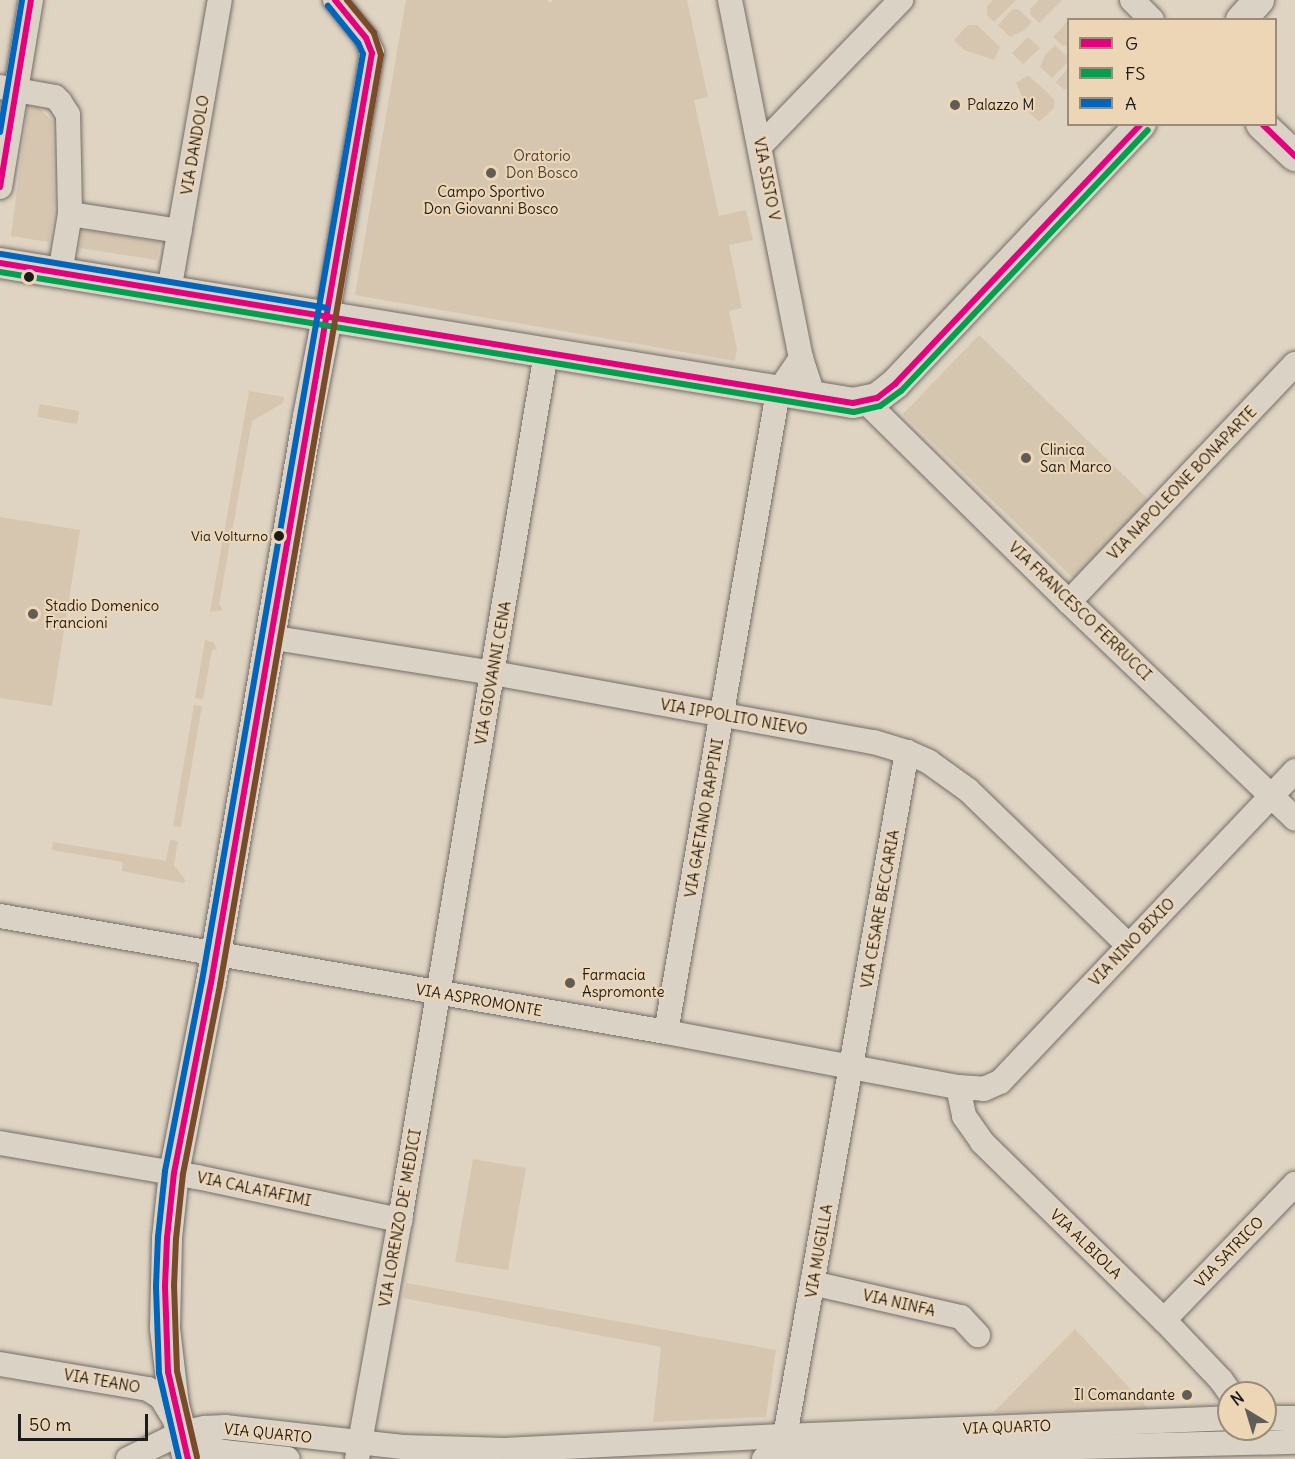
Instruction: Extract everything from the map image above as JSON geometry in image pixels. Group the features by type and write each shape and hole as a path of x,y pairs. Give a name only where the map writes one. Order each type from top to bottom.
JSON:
{"main road":[{"path":"1243,18 1259,0"},
{"path":"0,263 836,403 866,402 877,398 895,384 1139,126"},
{"path":"1264,126 1295,156"},
{"path":"185,1446 158,1381 174,1173 216,954 327,317"}],"street":[{"path":"0,187 9,88 31,0"},
{"name":"VIA DANDOLO","path":"169,291 220,0"},
{"path":"327,317 372,53 366,38 335,0"},
{"name":"VIA SISTO V","path":"730,0 761,145 801,358 814,398"},
{"path":"761,145 901,0"},
{"path":"1132,0 1150,18"},
{"path":"9,88 55,98 66,109 70,214 60,273"},
{"path":"70,214 180,231"},
{"name":"VIA GIOVANNI CENA","path":"438,993 546,353"},
{"path":"778,392 801,358"},
{"name":"VIA NAPOLEONE BONAPARTE","path":"1069,602 1295,364"},
{"name":"VIA GAETANO RAPPINI","path":"666,1032 778,392"},
{"name":"VIA FRANCESCO FERRUCCI","path":"866,402 1069,602 1295,819"},
{"name":"VIA IPPOLITO NIEVO","path":"270,637 493,673 874,742 907,752 928,762 968,790 1128,945"},
{"name":"VIA CESARE BECCARIA","path":"853,1066 907,752"},
{"name":"VIA NINO BIXIO","path":"958,1087 984,1089 994,1087 1295,771"},
{"name":"VIA ASPROMONTE","path":"0,916 666,1032 958,1087"},
{"name":"VIA LORENZO DE' MEDICI","path":"358,1451 438,993"},
{"name":"VIA MUGILLA","path":"789,1451 812,1283 853,1066"},
{"name":"VIA ALBIOLA","path":"958,1087 964,1116 982,1142 1164,1320 1222,1381"},
{"name":"VIA CALATAFIMI","path":"0,1143 174,1173 400,1220"},
{"name":"VIA SATRICO","path":"1164,1320 1295,1184"},
{"name":"VIA NINFA","path":"812,1283 962,1317 978,1335"},
{"name":"VIA TEANO","path":"0,1364 158,1381"},
{"path":"1277,1418 1295,1418"},
{"name":"VIA QUARTO","path":"789,1451 1217,1419"},
{"name":"VIA QUARTO","path":"185,1446 205,1428 225,1427 358,1451 450,1454 570,1448 789,1451 1217,1437"},
{"name":"VIA QUARTO","path":"1277,1440 1295,1442"},
{"path":"128,1459 185,1446"},
{"name":"VIA QUARTO","path":"185,1446 288,1459"},
{"path":"763,1459 789,1451"}],"shaded area":[{"name":"Clinica San Marco","path":"979,335 1150,501 1074,579 903,414"}],"green space":[{"name":"Oratorio Don Bosco","path":"406,0 547,0 550,3 553,0 687,0 708,97 694,100 719,216 746,210 753,240 729,245 742,308 729,311 737,349 735,361 355,295"},
{"path":"993,0 1016,0 994,22 987,15 987,6"},
{"path":"1039,0 1062,0 1039,23 1030,14 1030,9"},
{"path":"1013,9 1018,9 1032,22 1023,31 1010,37 998,25"},
{"path":"1067,22 1067,45 1063,46 1053,37"},
{"path":"968,25 977,25 1000,47 994,60 964,50 954,40"},
{"path":"1028,37 1040,48 1023,64 1012,53"},
{"path":"1055,45 1067,57 1067,63 1052,78 1040,67 1046,54"},
{"path":"1067,69 1067,89 1063,89 1056,82"},
{"path":"1028,75 1054,99 1054,108 1039,122 1029,112 1016,83"},
{"path":"28,106 38,107 52,121 54,211 49,242 11,236"},
{"path":"83,230 160,242 157,260 80,248"},
{"path":"249,391 284,397 283,403 252,421 219,604 223,610 210,612"},
{"path":"40,404 79,411 77,424 37,417"},
{"name":"Stadio Domenico Francioni","path":"0,517 80,530 52,706 0,698"},
{"path":"205,640 213,642 217,649 212,650 203,699 195,698"},
{"path":"194,705 202,706 181,827 173,826"},
{"path":"170,840 178,841 174,865 186,881 183,883 122,871 123,862 52,850 53,842 166,861"},
{"path":"473,1159 526,1168 508,1270 455,1262"},
{"path":"406,1283 776,1350 766,1417 653,1422 661,1347 403,1298"},
{"path":"1075,1329 1149,1409 994,1412"}],"transit line":[{"name":"A","path":"0,132 22,0"},
{"name":"G","path":"0,187 31,0"},
{"name":"G","path":"188,1459 168,1372 165,1286 167,1238 174,1173 211,983 372,53 366,38 335,0"},
{"path":"197,1457 177,1371 174,1286 176,1239 183,1174 220,985 381,55 374,33 347,0"},
{"name":"A","path":"179,1459 159,1373 156,1286 158,1237 165,1171 202,981 363,54 358,43 328,6"},
{"name":"G","path":"0,263 853,403 877,398 895,384 1139,126"},
{"name":"G","path":"1264,126 1295,156"},
{"name":"FS","path":"0,272 854,412 880,406 901,391 1148,130"},
{"name":"A","path":"1,254 328,308"}],"place":[{"name":"Palazzo M","path":"955,105"},
{"name":"Campo Sportivo Don Giovanni Bosco","path":"491,173"},
{"name":"Clinica San Marco","path":"1026,458"},
{"name":"Via Volturno","path":"279,536"},
{"name":"Stadio Domenico Francioni","path":"33,614"},
{"name":"Farmacia Aspromonte","path":"570,983"},
{"name":"Il Comandante","path":"1187,1395"}]}
